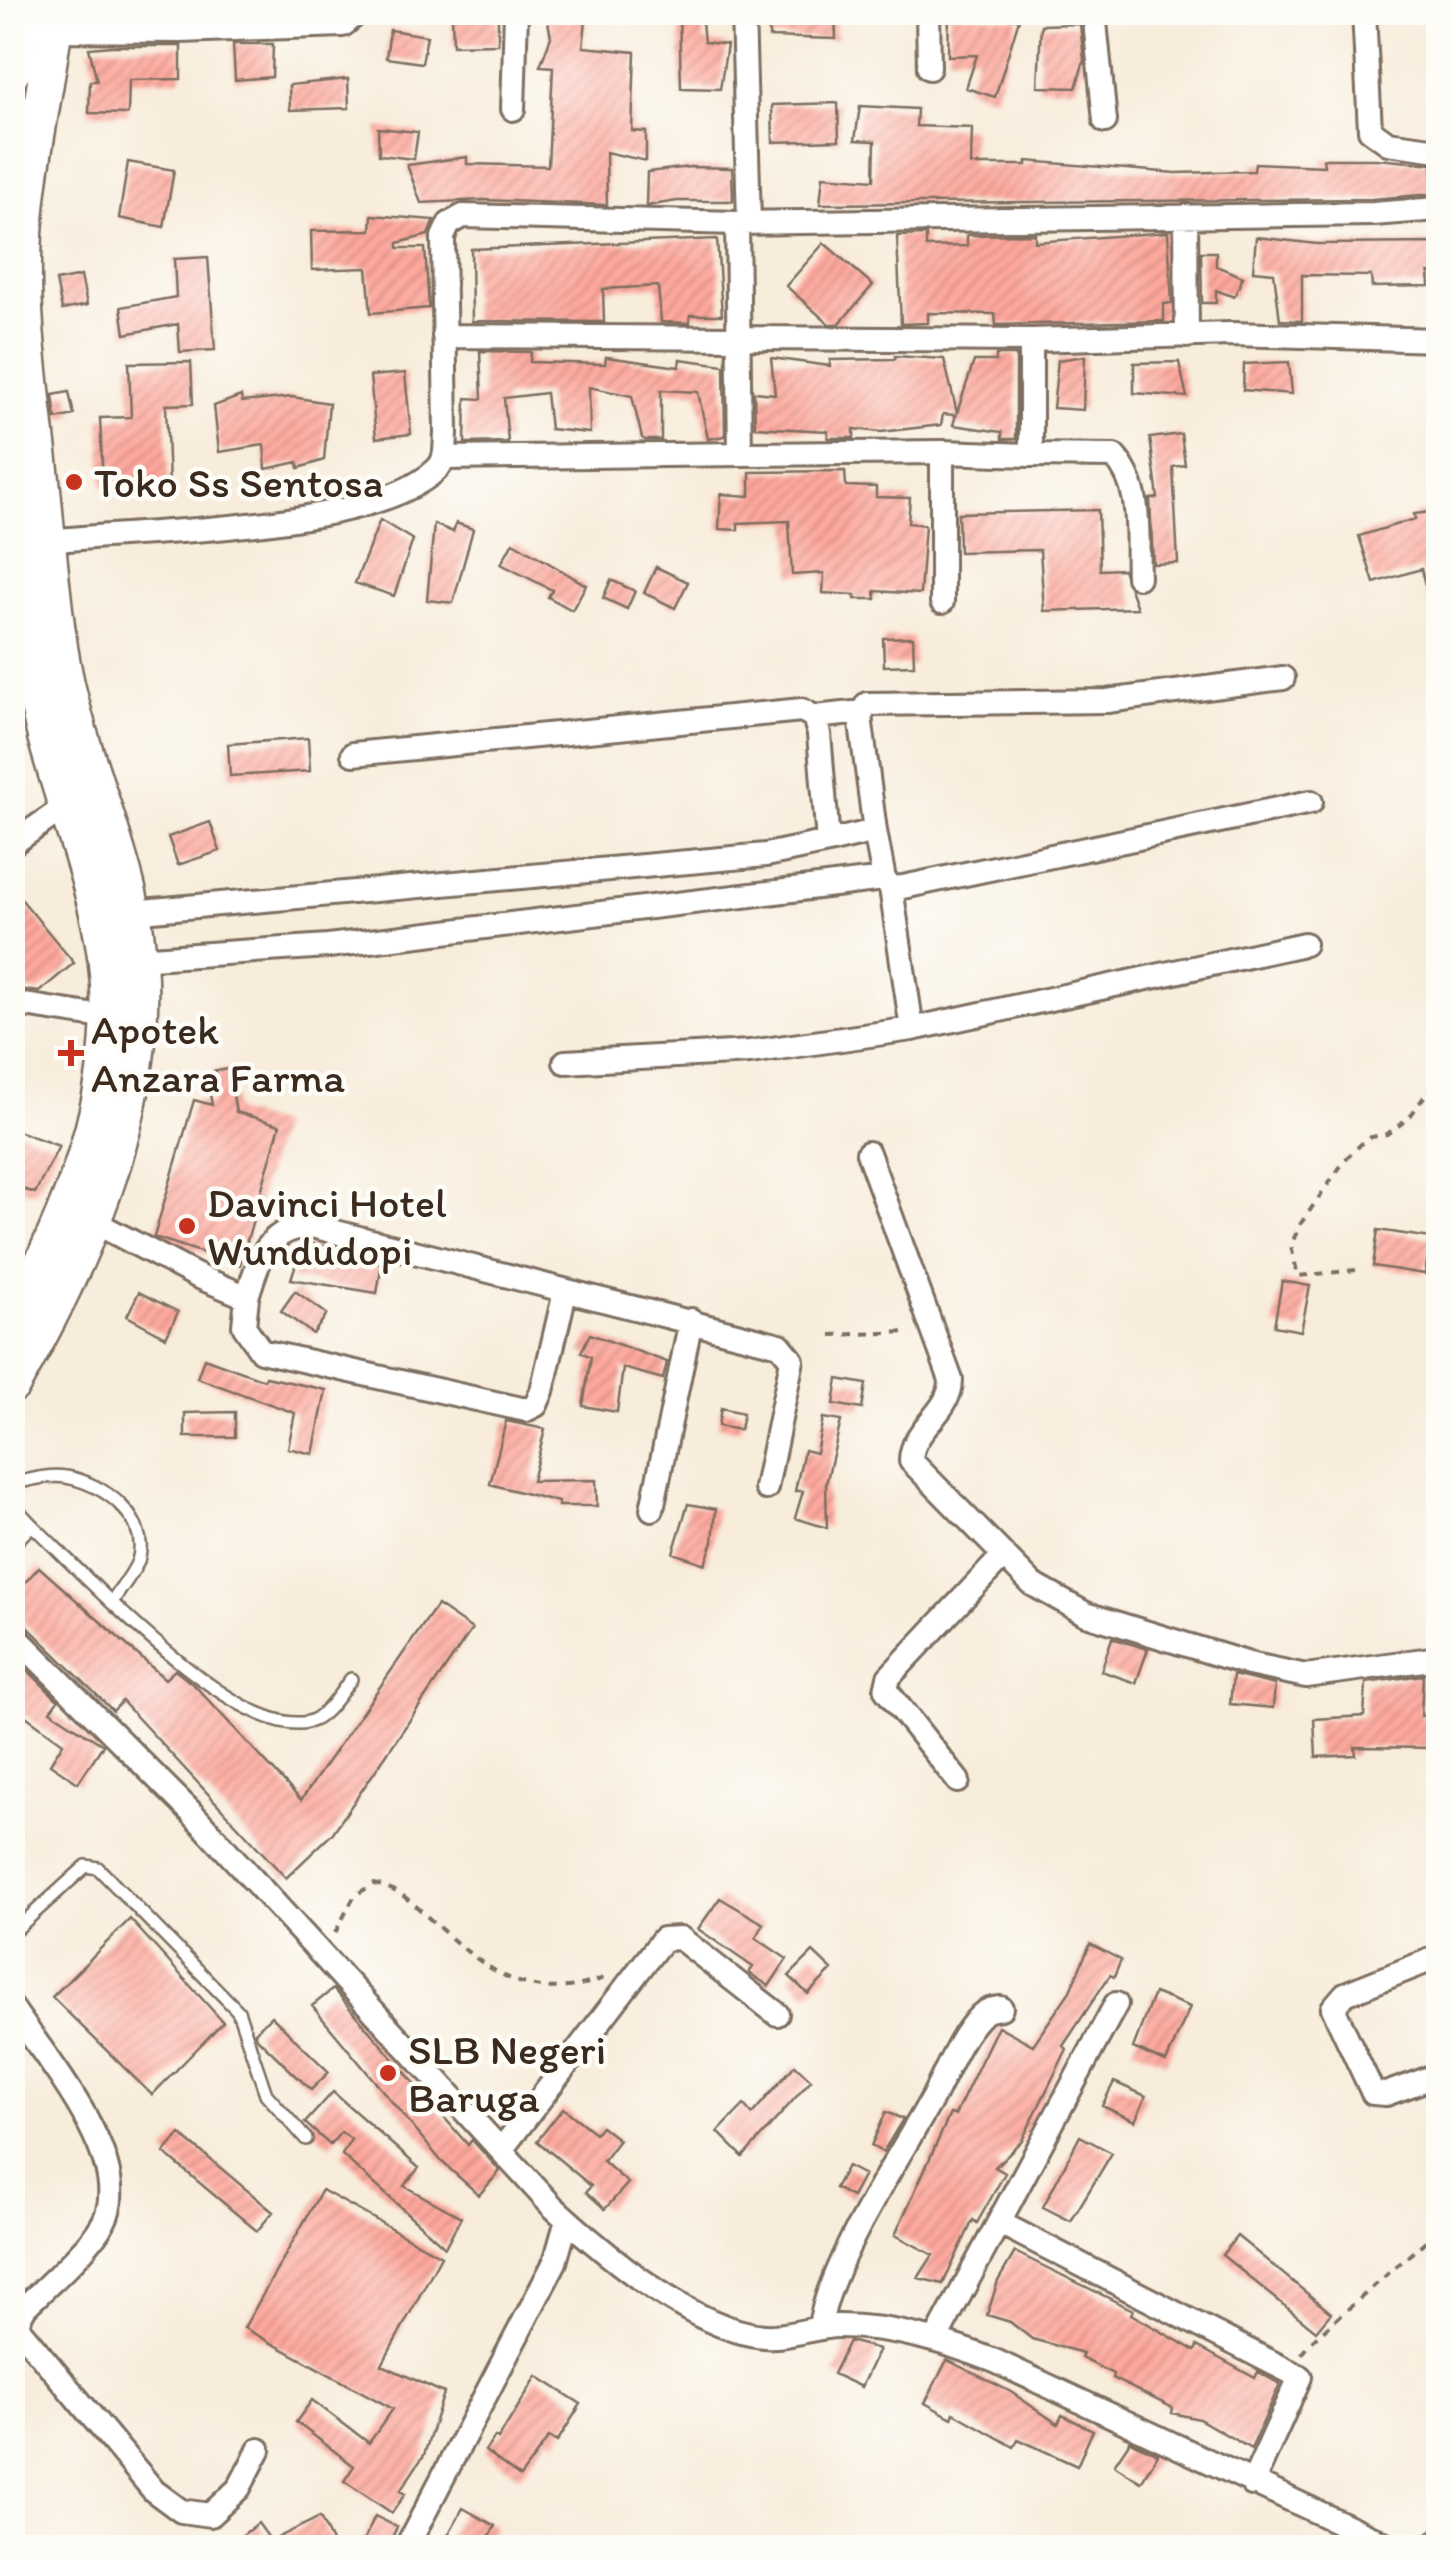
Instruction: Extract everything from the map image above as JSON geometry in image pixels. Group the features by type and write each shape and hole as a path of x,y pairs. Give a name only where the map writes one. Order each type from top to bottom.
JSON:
{"highway":[{"path":"12,72 20,20"},
{"path":"12,1322 66,1217 98,1112 110,1018 99,925 45,735 32,542 22,315 24,240 55,22"},
{"path":"12,504 32,542 130,912 139,1035 128,1107 96,1223 55,1311 12,1385"}],"street":[{"path":"20,20 343,25 359,12"},
{"path":"513,109 516,12"},
{"path":"740,454 744,12"},
{"path":"928,12 929,68"},
{"path":"1094,12 1106,121"},
{"path":"1364,12 1370,130 1388,143 1438,150"},
{"path":"32,542 336,511 406,489 436,470 444,458 442,238 449,224 463,216 743,222 1438,209"},
{"path":"1186,216 1187,336"},
{"path":"444,336 1438,340"},
{"path":"1031,340 1032,456"},
{"path":"444,458 942,452 1114,456 1128,471 1135,492 1138,577"},
{"path":"942,452 942,602"},
{"path":"912,1029 876,831 863,712 867,704 1121,700 1283,678"},
{"path":"352,754 782,708 802,710 814,718 863,712"},
{"path":"814,718 828,842"},
{"path":"136,959 328,946 888,884 1312,802"},
{"path":"12,844 65,807"},
{"path":"130,912 766,855 876,831"},
{"path":"565,1062 750,1052 912,1029 1304,944"},
{"path":"12,1003 110,1018"},
{"path":"868,1153 952,1380 952,1393 915,1440 911,1461 1032,1584 1086,1614 1250,1664 1320,1675 1365,1665 1438,1658"},
{"path":"96,1223 196,1276 247,1297"},
{"path":"565,1292 542,1391 536,1405 526,1410 261,1351 244,1326 247,1297 267,1244 278,1233 294,1226 316,1227 780,1345 790,1354 766,1488"},
{"path":"652,1509 691,1320"},
{"path":"958,1781 886,1690 889,1678 1002,1557"},
{"path":"12,1633 192,1814 567,2220 657,2289 726,2328 778,2336 820,2327 936,2339 995,2362 1252,2484 1321,2510 1383,2545"},
{"path":"501,2150 663,1938 680,1938 777,2014"},
{"path":"1438,1957 1345,1994 1332,2008 1374,2093 1386,2094 1438,2076"},
{"path":"936,2339 1116,2004"},
{"path":"12,2008 92,2130 106,2162 110,2192 107,2217 26,2308 18,2320 19,2328 154,2491 181,2511 210,2515 227,2504 259,2450"},
{"path":"820,2327 823,2305 841,2264 976,2019 1001,2008"},
{"path":"406,2548 555,2262 567,2220"},
{"path":"1000,2223 1300,2377 1252,2484"},
{"path":"1428,2548 1438,2541"}],"lane":[{"path":"12,1484 63,1476 90,1483 124,1506 140,1535 138,1562 113,1601"},
{"path":"12,1504 150,1637 229,1698 279,1720 310,1722 330,1706 351,1679"},
{"path":"12,1545 32,1525"},
{"path":"12,1933 86,1866 104,1872 238,2011 266,2094 306,2139"}],"path":[{"path":"1356,1270 1298,1276 1291,1246 1299,1226 1357,1146 1409,1118 1438,1077"},
{"path":"832,1335 934,1330"},
{"path":"326,1961 346,1906 365,1887 374,1884 403,1894 490,1968 540,1990 582,1986 643,1961"},
{"path":"1300,2377 1308,2344 1438,2230"}],"building":[{"path":"546,12 587,12 583,47 635,52 632,131 646,132 646,161 606,152 607,205 483,200 421,203 407,165 467,157 467,164 548,166 553,67 540,66 551,37"},
{"path":"679,12 701,12 704,42 727,45 720,89 681,88"},
{"path":"769,12 835,12 836,39 769,37"},
{"path":"949,12 1019,19 995,97 966,88 977,55 948,56"},
{"path":"452,15 498,15 498,44 453,45"},
{"path":"1080,24 1084,60 1076,88 1038,87 1041,25"},
{"path":"390,30 427,36 422,63 386,58"},
{"path":"233,44 273,44 272,77 235,80"},
{"path":"181,46 181,79 129,80 128,114 89,113 90,81 97,81 89,48"},
{"path":"348,79 349,108 290,110 289,85"},
{"path":"838,103 839,140 773,142 772,105"},
{"path":"860,106 917,109 916,126 972,128 971,165 1027,165 1027,161 1176,173 1254,171 1255,163 1324,166 1323,159 1376,159 1432,164 1433,194 1372,199 820,204 823,176 874,180 875,141 855,140"},
{"path":"378,128 418,132 414,159 379,155"},
{"path":"128,162 174,170 164,227 119,218"},
{"path":"732,168 733,201 677,201 646,206 647,172"},
{"path":"372,215 434,220 428,235 398,243 398,248 425,248 429,308 371,313 367,268 312,270 311,231 371,230"},
{"path":"1168,232 1172,303 1164,304 1164,321 996,325 995,314 928,313 928,323 901,324 897,236 926,235 926,247 967,246 967,235 1035,234 1035,242"},
{"path":"1256,237 1317,244 1438,243 1438,273 1429,273 1430,286 1372,287 1371,276 1302,275 1302,321 1280,320 1274,273 1253,271"},
{"path":"717,239 722,315 690,315 690,323 661,322 658,286 603,289 604,322 472,321 471,249"},
{"path":"824,243 873,285 839,324 829,324 786,286"},
{"path":"1201,252 1216,252 1216,266 1243,277 1234,297 1216,290 1216,303 1202,303"},
{"path":"208,257 215,350 180,352 178,324 125,334 121,307 176,297 174,259"},
{"path":"81,276 87,305 62,310 56,281"},
{"path":"480,351 531,352 530,362 605,364 606,357 679,367 680,359 724,365 725,436 708,439 698,392 661,390 661,440 646,440 642,438 632,396 589,387 590,433 550,429 546,393 504,398 508,442 465,443 466,398 482,399"},
{"path":"996,355 1016,355 1016,439 1002,439 1002,432 953,425 956,415 943,414 941,425 881,432 854,429 854,438 828,438 828,431 755,427 754,392 775,394 771,358 830,366 830,360 895,356 944,359 957,413 974,361 996,361"},
{"path":"1085,356 1083,410 1053,408 1058,360"},
{"path":"191,362 193,404 166,405 169,485 103,488 100,418 131,417 129,363"},
{"path":"1179,362 1187,397 1134,393 1134,363"},
{"path":"1289,362 1292,394 1243,390 1244,364"},
{"path":"405,373 411,434 376,438 370,376"},
{"path":"69,392 74,415 56,419 53,395"},
{"path":"241,396 242,402 292,397 329,403 324,460 299,468 298,462 266,469 264,445 219,452 214,406"},
{"path":"1181,434 1185,465 1173,467 1178,563 1153,564 1150,499 1158,498 1150,438"},
{"path":"845,471 846,486 876,487 876,497 910,498 908,523 925,525 920,594 875,591 876,599 855,599 855,595 823,593 824,573 792,575 789,521 738,523 738,530 719,529 721,494 750,496 750,472"},
{"path":"1098,510 1100,570 1123,569 1137,608 1044,611 1040,550 959,552 958,513"},
{"path":"1438,511 1438,612 1432,613 1421,569 1374,583 1359,536 1415,519 1414,514"},
{"path":"380,520 413,540 394,596 355,583"},
{"path":"456,523 473,529 453,603 427,600 434,524 453,532"},
{"path":"513,542 586,585 572,610 548,597 552,590 501,564"},
{"path":"656,567 688,582 675,608 644,593"},
{"path":"611,580 635,591 627,609 603,598"},
{"path":"913,637 914,665 884,666 883,638"},
{"path":"308,738 310,771 230,776 228,744"},
{"path":"210,822 220,851 178,865 168,837"},
{"path":"12,888 74,963 39,992 12,988"},
{"path":"228,1069 236,1112 280,1125 240,1265 154,1237 194,1100 212,1105 206,1073"},
{"path":"12,1129 59,1146 35,1193 12,1186"},
{"path":"1378,1230 1431,1238 1425,1274 1373,1266"},
{"path":"303,1242 344,1250 342,1257 382,1263 377,1293 291,1279"},
{"path":"1282,1281 1310,1286 1301,1331 1274,1326"},
{"path":"295,1291 327,1314 313,1334 281,1311"},
{"path":"139,1292 178,1312 166,1337 127,1316"},
{"path":"590,1334 667,1362 663,1379 623,1368 617,1412 583,1406 591,1357 581,1352"},
{"path":"204,1358 264,1380 266,1377 326,1390 313,1454 288,1448 295,1413 197,1378"},
{"path":"838,1379 866,1384 862,1409 834,1404"},
{"path":"721,1408 743,1413 740,1430 718,1426"},
{"path":"235,1412 235,1437 185,1437 185,1413"},
{"path":"823,1418 841,1421 826,1484 827,1528 795,1518 803,1491 795,1491 804,1450 816,1453"},
{"path":"506,1421 545,1429 532,1481 596,1480 597,1506 558,1506 558,1502 490,1484"},
{"path":"688,1504 716,1509 713,1542 705,1564 673,1553"},
{"path":"39,1567 165,1679 175,1670 195,1686 301,1800 437,1605 472,1629 332,1834 286,1878 122,1701 113,1711 23,1622 12,1618 12,1597"},
{"path":"1112,1638 1148,1649 1136,1683 1101,1671"},
{"path":"12,1655 58,1700 50,1711 103,1745 78,1783 50,1764 63,1743 12,1706"},
{"path":"1233,1675 1275,1685 1273,1708 1230,1704"},
{"path":"1423,1675 1421,1716 1438,1716 1438,1748 1355,1747 1356,1755 1316,1757 1314,1719 1364,1716 1366,1683"},
{"path":"720,1898 764,1924 756,1938 787,1959 769,1986 749,1973 753,1967 698,1929"},
{"path":"130,1919 223,2022 152,2095 52,1997"},
{"path":"1090,1944 1121,1960 1114,1977 1110,1975 1063,2046 1067,2049 1022,2140 995,2167 1005,2173 977,2223 973,2220 943,2284 918,2278 933,2255 895,2235 950,2114 955,2115 998,2026 1033,2045 1070,1991"},
{"path":"813,1952 832,1970 808,1994 789,1976"},
{"name":"SLB Negeri Baruga","path":"333,1989 468,2145 472,2140 500,2171 479,2195 442,2162 312,2006"},
{"path":"1154,1993 1190,2007 1166,2062 1133,2048"},
{"path":"271,2016 329,2072 311,2090 257,2038 255,2032"},
{"path":"795,2065 811,2080 743,2157 718,2132 744,2105 752,2114"},
{"path":"1114,2082 1146,2096 1135,2121 1102,2106"},
{"path":"333,2092 419,2168 404,2186 461,2217 445,2247 342,2155 351,2139 341,2132 330,2145 305,2123"},
{"path":"563,2108 595,2133 601,2126 619,2140 603,2161 628,2183 605,2209 586,2192 591,2186 537,2141"},
{"path":"886,2112 903,2119 883,2152 871,2146"},
{"path":"180,2134 273,2212 257,2231 164,2153"},
{"path":"1080,2136 1112,2153 1071,2221 1043,2207"},
{"path":"847,2166 864,2175 852,2197 835,2188"},
{"path":"322,2190 441,2256 382,2365 444,2393 424,2455 400,2491 405,2494 392,2513 344,2481 354,2466 296,2422 312,2400 369,2443 393,2409 244,2328"},
{"path":"1237,2236 1331,2313 1316,2331 1222,2255"},
{"path":"1015,2252 1133,2310 1131,2314 1195,2351 1197,2346 1255,2378 1258,2372 1280,2384 1251,2449 1199,2419 1172,2413 1173,2408 1081,2358 1083,2353 1032,2339 1010,2322 987,2315 998,2281"},
{"path":"849,2341 879,2349 861,2387 833,2374"},
{"path":"947,2360 1011,2392 1058,2424 1062,2415 1093,2430 1077,2466 1018,2439 1014,2447 954,2413 952,2418 925,2403"},
{"path":"537,2376 581,2404 557,2442 549,2437 520,2477 485,2451 495,2437 498,2439"},
{"path":"1130,2441 1158,2454 1141,2482 1114,2465"},
{"path":"463,2508 495,2526 483,2548 441,2548"},
{"path":"375,2516 397,2527 387,2548 360,2548"},
{"path":"320,2517 335,2548 226,2548 258,2523 271,2541"}],"place":[{"name":"Toko Ss Sentosa","path":"74,482"},
{"name":"Apotek Anzara Farma","path":"71,1053"},
{"name":"Davinci Hotel Wundudopi","path":"187,1226"},
{"name":"SLB Negeri Baruga","path":"388,2073"}]}
